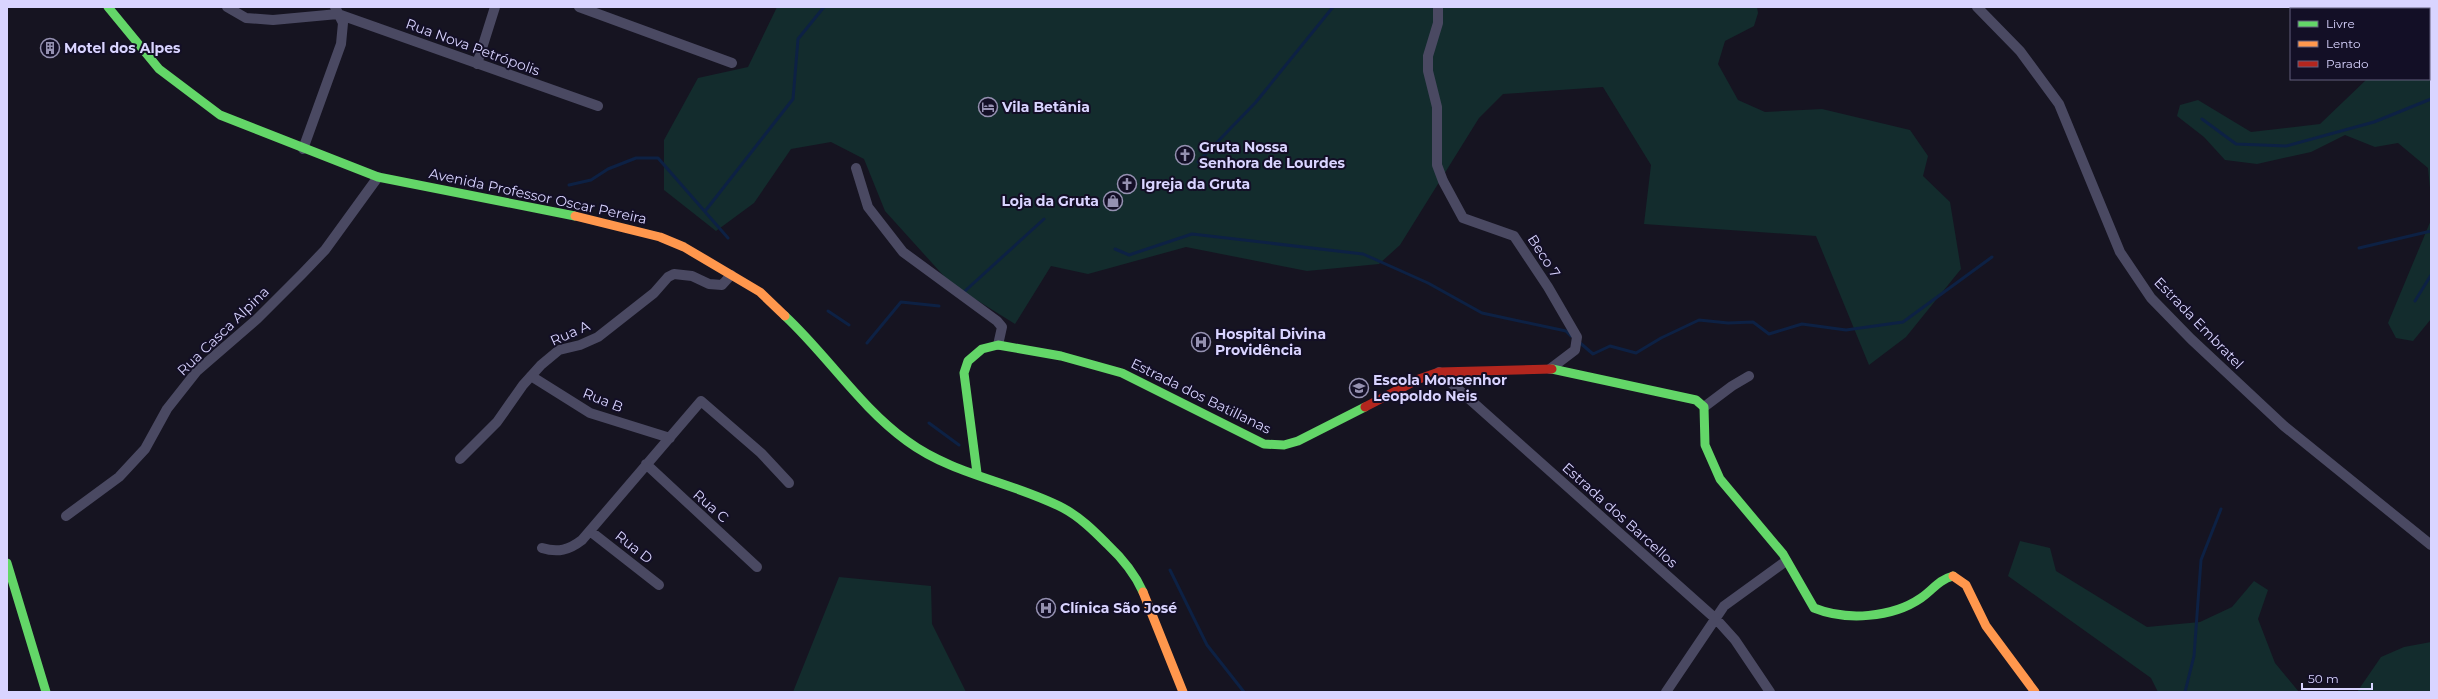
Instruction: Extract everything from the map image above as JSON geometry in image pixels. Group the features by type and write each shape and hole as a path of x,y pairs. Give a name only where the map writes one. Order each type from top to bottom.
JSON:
{"street":[{"name":"Avenida Professor Oscar Pereira","path":"108,7 159,70 220,115 303,149 378,177 639,230 684,247 760,292 802,331 870,407 907,441 935,458 977,473 1063,508 1090,527 1118,554 1138,581 1183,692"},
{"path":"227,7 246,18 273,20 336,10 343,30 341,44 303,149"},
{"path":"477,64 495,7"},
{"path":"579,7 732,62"},
{"name":"Beco 7","path":"1438,7 1438,23 1428,56 1428,71 1437,107 1437,165 1443,181 1463,218 1514,236 1548,286 1577,337 1575,350 1550,369"},
{"name":"Estrada Embratel","path":"1977,7 2020,51 2059,104 2120,252 2152,298 2191,339 2284,426 2431,545"},
{"name":"Rua Nova Petrópolis","path":"336,10 477,64 598,106"},
{"path":"856,168 868,207 903,252 997,321 1002,327 998,345 982,349 968,361 964,374 977,473"},
{"name":"Rua Casca Alpina","path":"66,516 119,477 145,449 167,409 198,371 257,319 302,274 324,250 378,177"},
{"name":"Rua A","path":"460,459 497,422 531,376 559,350 580,345 598,337 654,294 668,277 674,274 692,276 709,284 722,285 731,274"},
{"name":"Estrada dos Batillanas","path":"998,345 1061,356 1122,373 1264,444 1284,445 1298,441 1419,379 1439,372 1550,369 1696,400 1704,407"},
{"name":"Estrada dos Barcellos","path":"1439,372 1717,620 1735,640 1770,692"},
{"name":"Rua B","path":"531,376 590,413 670,438"},
{"path":"1749,376 1732,386 1704,407 1705,445 1720,479 1766,533 1786,561 1814,608 1822,613 1841,615 1888,613 1904,609 1922,598 1939,580 1953,576 1966,585 1986,626 2030,689"},
{"path":"542,548 554,552 572,548 590,531 701,401 761,454 789,483"},
{"name":"Rua C","path":"646,464 757,567"},
{"name":"Rua D","path":"590,531 660,585"},
{"path":"1666,692 1717,620 1724,606 1786,561"},
{"path":"7,563 46,692"}],"green space":[{"path":"777,7 1757,7 1758,13 1754,26 1725,41 1718,64 1738,100 1765,112 1822,109 1910,130 1928,156 1923,176 1950,202 1961,269 1906,337 1869,365 1816,236 1644,224 1651,165 1603,87 1503,94 1479,118 1400,245 1379,264 1307,271 1186,247 1088,274 1051,266 1015,324 951,284 885,211 864,159 831,142 791,149 754,203 716,231 664,190 664,140 698,78 748,67"},
{"path":"2370,7 2431,7 2431,198 2428,168 2398,143 2375,147 2345,135 2311,152 2257,164 2225,160 2204,137 2177,116 2180,105 2198,100 2251,132 2320,124 2366,80 2430,80 2430,8"},
{"path":"2431,220 2431,319 2413,341 2396,338 2388,323"},
{"path":"2020,541 2050,548 2056,571 2147,627 2200,622 2232,607 2254,581 2268,590 2258,619 2275,663 2299,692 2158,692 2151,678 2008,576"},
{"path":"839,577 931,586 932,624 966,692 793,692"},
{"path":"2431,642 2431,692 2357,692 2381,657 2404,647"}],"waterway":[{"path":"706,210 793,99 798,39 824,7"},
{"path":"1198,162 1256,102 1333,7"},
{"path":"2202,119 2236,144 2286,146 2374,122 2431,99"},
{"path":"569,185 591,180 608,169 636,158 658,158 728,238"},
{"path":"965,291 1044,219"},
{"path":"2359,248 2431,231"},
{"path":"1115,249 1129,255 1192,234 1363,254 1428,283 1482,313 1566,331 1571,336"},
{"path":"1579,342 1593,354 1610,346 1636,353 1661,338 1699,320 1728,323 1753,322 1769,334 1802,324 1846,330 1903,322 1992,257"},
{"path":"2415,301 2431,275"},
{"path":"867,343 901,302 939,306"},
{"path":"828,311 849,325"},
{"path":"929,423 959,445"},
{"path":"2185,692 2194,656 2201,560 2221,509"},
{"path":"1170,570 1207,645 1244,692"}],"traffic: fast":[{"path":"108,7 159,69 220,115 378,177 575,216"},
{"path":"785,316 874,413 907,441 925,453 944,462 1024,491 1063,508 1086,524 1118,555 1128,566 1143,592"},
{"path":"977,473 964,373 968,361 982,349 998,345 1061,356 1122,373 1264,444 1284,445 1298,441 1365,407"},
{"path":"1552,369 1696,400 1704,407 1705,445 1720,479 1783,554 1814,608 1840,615 1854,616 1897,610 1921,598 1943,580 1953,576"},
{"path":"7,563 46,692"}],"traffic: slow":[{"path":"575,216 660,237 684,247 760,292 785,316"},
{"path":"1953,576 1966,585 1986,626 2035,692"},
{"path":"1143,592 1183,692"}],"traffic: jam":[{"path":"1365,407 1419,379 1439,372 1552,369"}],"place":[{"name":"Motel dos Alpes","path":"50,48"},
{"name":"Vila Betânia","path":"988,107"},
{"name":"Gruta Nossa Senhora de Lourdes","path":"1185,155"},
{"name":"Igreja da Gruta","path":"1127,184"},
{"name":"Loja da Gruta","path":"1113,201"},
{"name":"Hospital Divina Providência","path":"1201,342"},
{"name":"Escola Monsenhor Leopoldo Neis","path":"1359,388"},
{"name":"Clínica São José","path":"1046,608"}]}
